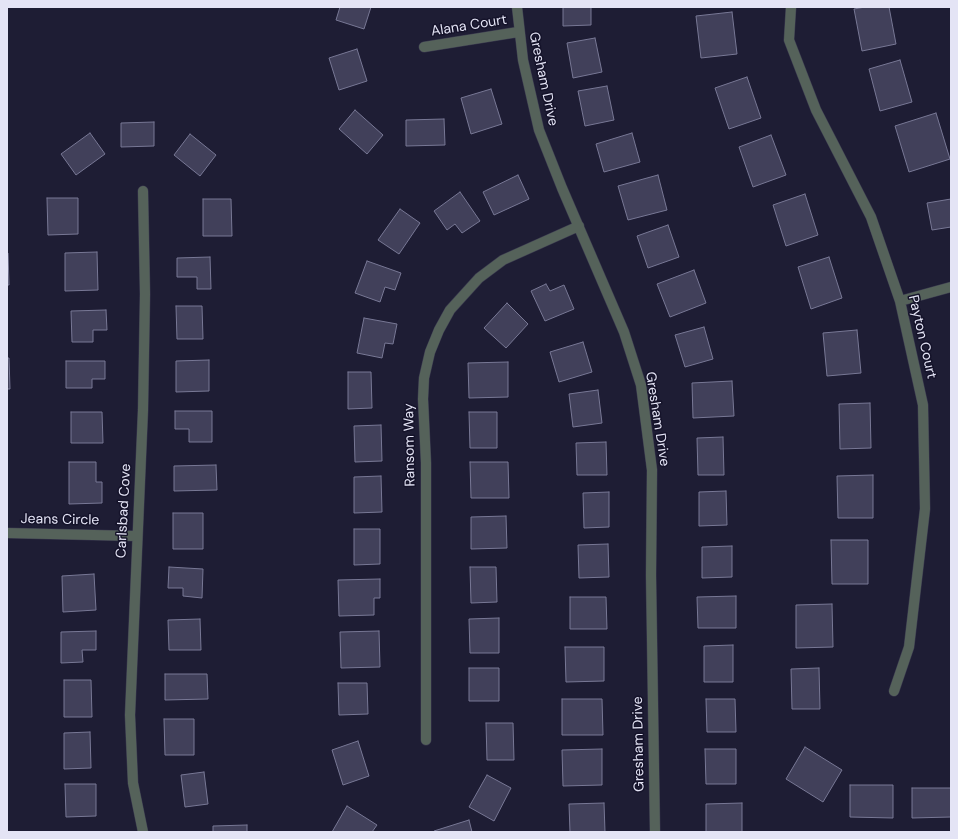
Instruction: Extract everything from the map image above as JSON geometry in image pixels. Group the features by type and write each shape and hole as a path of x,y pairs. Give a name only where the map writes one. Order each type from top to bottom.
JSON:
{"street":[{"name":"Gresham Drive","path":"516,7 518,32 529,94 539,130 562,188 624,332 641,385 652,470 651,575 655,832"},
{"name":"Payton Court","path":"791,7 789,40 816,110 871,217 900,301 923,405 925,509 909,646 894,691"},
{"name":"Alana Court","path":"424,47 518,32"},
{"name":"Carlsbad Cove","path":"143,191 145,294 143,410 136,536 130,715 130,752 133,783 143,832"},
{"name":"Ransom Way","path":"426,740 426,463 423,399 429,356 439,330 448,314 461,296 479,278 503,260 579,226"},
{"path":"900,301 951,287"},
{"name":"Jeans Circle","path":"7,532 136,536"}],"building":[{"path":"340,7 371,7 364,29 336,20"},
{"path":"563,7 591,7 591,25 563,26"},
{"path":"865,7 889,7 896,44 862,51 854,9"},
{"path":"732,12 737,54 701,58 696,16"},
{"path":"595,38 602,72 573,78 567,43"},
{"path":"357,49 367,81 339,90 329,58"},
{"path":"900,60 912,102 880,111 869,69"},
{"path":"747,77 761,118 729,129 715,88"},
{"path":"607,86 614,120 585,126 578,91"},
{"path":"491,89 502,124 471,134 461,98"},
{"path":"355,110 383,135 367,154 339,129"},
{"path":"936,113 950,159 909,172 895,126"},
{"path":"444,119 445,145 406,146 406,120"},
{"path":"154,122 154,146 121,147 121,123"},
{"path":"90,133 105,154 76,175 61,154"},
{"path":"632,133 640,162 604,172 596,144"},
{"path":"190,134 216,155 200,176 174,155"},
{"path":"771,135 786,175 753,187 739,147"},
{"path":"518,175 529,199 494,215 483,192"},
{"path":"658,175 667,210 628,220 618,186"},
{"path":"460,192 480,221 462,233 455,224 447,230 434,211"},
{"path":"805,194 818,235 786,246 773,205"},
{"path":"47,198 78,198 78,234 48,235"},
{"path":"203,199 231,199 232,236 203,236"},
{"path":"951,199 951,227 932,230 927,203"},
{"path":"400,209 420,223 399,254 378,240"},
{"path":"668,225 679,257 648,268 637,236"},
{"path":"97,252 98,290 65,291 65,253"},
{"path":"8,253 9,285 7,285"},
{"path":"210,257 211,289 197,289 197,277 177,277 177,258"},
{"path":"829,257 842,298 811,309 798,267"},
{"path":"367,261 401,273 395,290 385,287 380,302 355,293"},
{"path":"694,270 706,303 670,317 657,284"},
{"path":"546,284 550,291 564,285 574,309 545,321 531,291"},
{"path":"507,303 528,324 506,348 484,328"},
{"path":"176,306 202,306 203,339 177,339"},
{"path":"106,310 107,330 93,330 93,342 72,342 71,311"},
{"path":"364,318 397,324 393,344 385,343 382,358 357,353"},
{"path":"704,327 713,359 685,367 675,335"},
{"path":"857,330 861,373 827,376 823,333"},
{"path":"583,342 592,372 559,382 550,352"},
{"path":"7,358 9,358 10,389 7,389"},
{"path":"209,360 209,391 176,392 176,361"},
{"path":"66,361 105,361 105,379 92,379 92,388 66,388"},
{"path":"508,362 508,397 469,398 468,363"},
{"path":"348,372 371,372 372,408 348,409"},
{"path":"732,381 734,416 693,418 692,383"},
{"path":"598,390 602,423 573,427 569,394"},
{"path":"870,403 871,448 840,449 839,404"},
{"path":"175,411 212,411 212,442 189,442 189,429 175,429"},
{"path":"71,412 102,412 103,443 71,443"},
{"path":"469,412 497,412 497,448 470,448"},
{"path":"381,425 382,461 355,462 354,426"},
{"path":"723,437 724,475 698,475 697,438"},
{"path":"606,442 607,475 577,475 576,443"},
{"path":"69,462 96,462 96,482 102,482 102,503 69,504"},
{"path":"470,462 508,462 509,498 471,498"},
{"path":"216,465 217,490 174,491 174,466"},
{"path":"873,475 873,518 838,518 837,476"},
{"path":"381,476 382,512 354,513 354,477"},
{"path":"726,491 727,525 699,526 699,492"},
{"path":"609,492 609,527 584,528 583,493"},
{"path":"173,513 203,513 203,549 173,549"},
{"path":"506,516 507,548 471,549 471,517"},
{"path":"354,529 380,529 380,564 354,565"},
{"path":"831,540 868,540 868,584 832,584"},
{"path":"608,544 609,577 579,578 578,545"},
{"path":"732,546 732,577 702,578 702,547"},
{"path":"169,567 203,569 202,598 183,596 183,588 168,588"},
{"path":"470,567 496,567 497,602 471,603"},
{"path":"94,574 96,610 63,612 62,576"},
{"path":"380,579 380,598 374,598 374,615 339,616 338,580"},
{"path":"736,596 736,628 698,628 697,597"},
{"path":"570,597 606,597 607,629 570,629"},
{"path":"832,604 833,647 796,648 796,605"},
{"path":"499,618 499,653 470,653 469,619"},
{"path":"200,619 201,650 169,650 168,620"},
{"path":"96,631 96,650 82,650 83,662 61,663 61,632"},
{"path":"379,631 380,667 341,668 340,632"},
{"path":"733,645 733,682 704,682 704,646"},
{"path":"565,647 604,647 604,681 566,682"},
{"path":"469,668 499,668 499,701 469,701"},
{"path":"819,668 820,709 792,709 791,669"},
{"path":"165,674 207,674 208,699 165,700"},
{"path":"64,680 91,680 92,717 64,717"},
{"path":"338,683 367,683 368,714 339,715"},
{"path":"562,699 602,699 603,735 562,735"},
{"path":"706,699 735,699 736,732 707,732"},
{"path":"164,719 194,719 194,755 165,755"},
{"path":"486,723 513,723 514,760 487,760"},
{"path":"90,732 91,768 64,769 64,733"},
{"path":"358,741 369,776 343,785 332,750"},
{"path":"805,747 842,770 823,802 786,779"},
{"path":"602,749 602,785 563,786 562,750"},
{"path":"705,749 736,749 736,784 706,784"},
{"path":"204,772 208,804 185,807 181,775"},
{"path":"487,775 511,788 494,821 469,807"},
{"path":"65,784 96,784 96,816 66,817"},
{"path":"850,785 893,785 893,818 850,817"},
{"path":"912,788 951,788 951,817 912,818"},
{"path":"604,803 605,832 570,832 569,804"},
{"path":"742,803 742,832 706,832 706,804"},
{"path":"347,806 377,825 372,832 332,832"},
{"path":"469,820 472,832 434,832 434,831"},
{"path":"247,825 247,832 213,832 213,826"}]}
